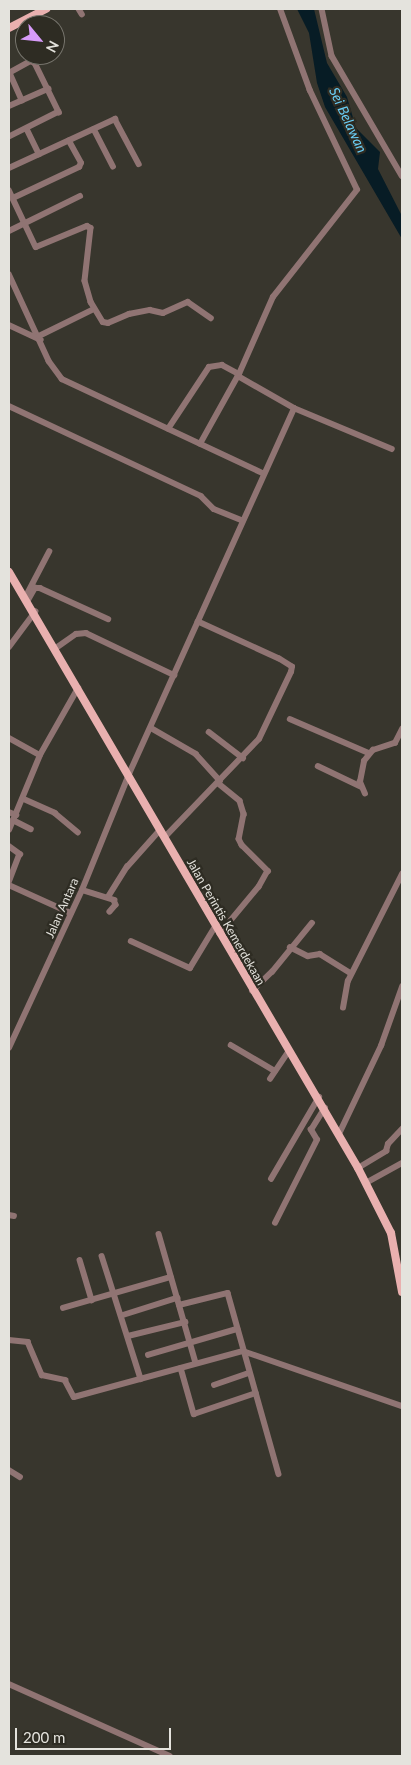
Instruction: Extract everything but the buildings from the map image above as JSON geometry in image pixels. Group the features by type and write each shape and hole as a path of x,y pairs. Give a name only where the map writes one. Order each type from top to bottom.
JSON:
{"main road":[{"path":"9,28 46,9"},
{"name":"Jalan Perintis Kemerdekaan","path":"9,572 27,598 216,925 252,991 288,1052 319,1097 358,1168 393,1240 402,1292"}],"street":[{"path":"200,444 239,375 273,298 357,190 310,91 280,9"},
{"path":"322,9 332,56 402,176"},
{"path":"9,138 58,112 33,62 9,73 22,100"},
{"path":"9,106 48,89"},
{"path":"9,168 116,119 139,164"},
{"path":"27,129 39,154"},
{"path":"94,129 113,166"},
{"path":"12,198 79,167 81,164 69,141"},
{"path":"9,190 36,247 90,227 92,238 85,281 94,309 102,322 108,323 136,312 150,310 163,313 188,302 211,318"},
{"path":"9,231 80,196"},
{"path":"9,274 49,361 62,379 262,473"},
{"path":"40,338 94,309"},
{"path":"9,325 40,338"},
{"path":"168,429 209,367 222,365 294,408 392,449"},
{"path":"9,406 201,496 214,509 243,520"},
{"name":"Jalan Antara","path":"9,1048 82,890 129,774 198,622 262,473 294,408"},
{"path":"27,598 49,552"},
{"path":"27,598 35,588 40,588 108,619"},
{"path":"9,647 35,612"},
{"path":"164,838 242,758 262,734 292,667 254,646 198,622"},
{"path":"56,648 76,634 86,633 174,675"},
{"path":"9,830 24,799 40,755 78,688"},
{"path":"290,719 369,753"},
{"path":"151,728 196,754 219,782 240,801 244,814 239,838 242,845 268,871 259,887 220,934"},
{"path":"360,786 361,768 369,753 395,743 402,729"},
{"path":"209,732 242,758"},
{"path":"9,738 40,755"},
{"path":"318,766 360,786 365,794"},
{"path":"24,799 55,814 78,832"},
{"path":"9,812 31,829"},
{"path":"108,898 127,866 160,830"},
{"path":"9,846 20,854 9,884 71,913"},
{"path":"343,1008 345,989 352,973 402,874"},
{"path":"82,890 108,898 116,903 110,912"},
{"path":"252,991 272,972 290,947 312,923"},
{"path":"131,941 190,968 216,925"},
{"path":"290,947 308,956 320,954 352,973"},
{"path":"339,1134 400,1002 402,987"},
{"path":"231,1045 275,1071"},
{"path":"270,1079 288,1052"},
{"path":"272,1179 319,1097"},
{"path":"275,1223 317,1140 311,1130 325,1108"},
{"path":"358,1168 386,1151 388,1144 402,1130"},
{"path":"366,1183 402,1163"},
{"path":"159,1234 196,1363"},
{"path":"102,1256 123,1315 141,1379"},
{"path":"80,1260 92,1300"},
{"path":"64,1308 171,1276"},
{"path":"123,1315 226,1292 279,1474"},
{"path":"128,1336 185,1322"},
{"path":"148,1355 191,1341 238,1329"},
{"path":"9,1340 28,1342 42,1375 65,1380 74,1397 243,1351 402,1406"},
{"path":"182,1368 194,1414 256,1393"},
{"path":"214,1385 249,1373"},
{"path":"9,1470 20,1477"},
{"path":"9,1684 170,1756"}],"water":[{"name":"Sei Belawan","path":"297,9 314,9 327,63 347,97 356,128 380,152 378,169 402,216 402,239 325,107 317,83 309,33"}]}
